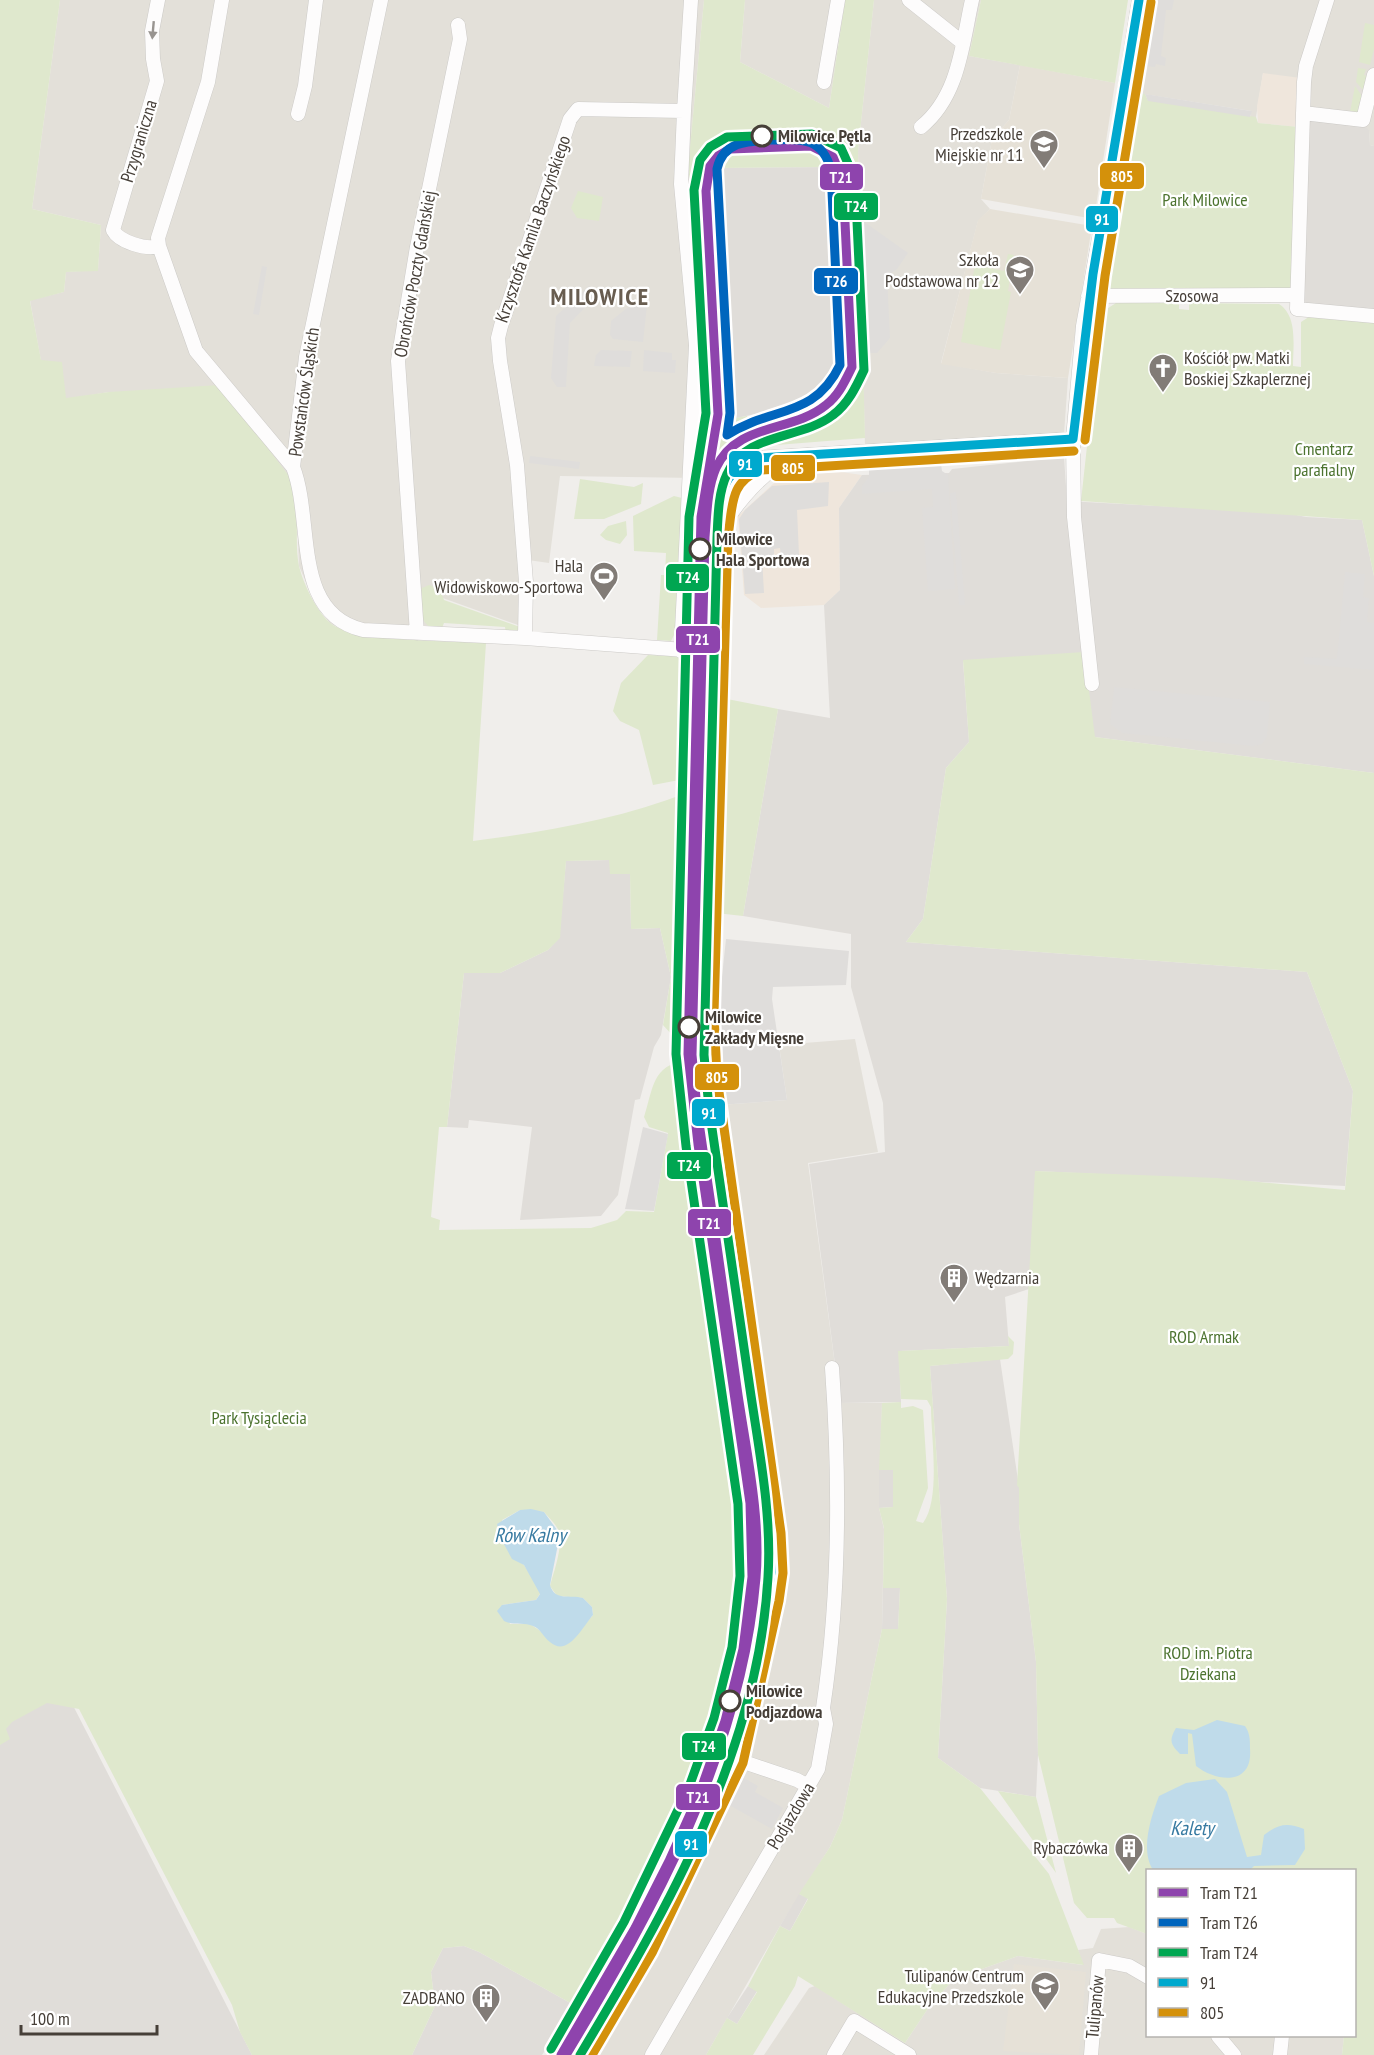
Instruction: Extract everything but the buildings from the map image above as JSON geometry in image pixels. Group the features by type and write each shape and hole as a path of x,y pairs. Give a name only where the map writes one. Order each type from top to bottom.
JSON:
{"street":[{"name":"Przygraniczna","path":"158,0 152,31 153,59 158,81 113,230 122,239 153,248 159,246"},
{"path":"222,0 208,82 158,238 159,246 196,351 293,467"},
{"path":"298,114 305,86 316,0"},
{"name":"Powstańców Śląskich","path":"381,0 306,357 293,467 299,484 311,574 321,604 338,621 349,627 711,652"},
{"path":"681,651 696,345 681,184 691,0"},
{"path":"824,82 838,0"},
{"path":"921,127 932,118 949,92 972,0"},
{"path":"1092,684 1075,524 1073,439 1088,296 1114,158 1138,0"},
{"path":"1327,0 1306,66 1297,309 1374,316"},
{"path":"911,1 963,43"},
{"name":"Obrońców Poczty Gdańskiej","path":"417,633 398,360 420,235 460,39 458,25"},
{"path":"1303,113 1364,120 1374,75"},
{"name":"Krzysztofa Kamila Baczyńskiego","path":"525,638 526,582 517,465 500,362 498,338 501,326 570,119 578,109 684,111"},
{"name":"Szosowa","path":"1088,296 1296,295"},
{"path":"578,2055 641,1948 722,1785 732,1758 765,1615 771,1572 766,1513 705,1079 702,991 711,652 716,535 723,490 729,476 740,465 759,458 1073,439"},
{"path":"716,535 728,516 768,474 784,461 798,457"},
{"name":"Podjazdowa","path":"652,2055 818,1769 826,1724 823,1708 835,1612 832,1368"},
{"path":"732,1758 797,1780 808,1786"},
{"name":"Tulipanów","path":"1091,2055 1099,1960 1129,1966 1146,1976"},
{"path":"834,2055 854,2021 909,2055"},
{"path":"1219,2037 1234,2055"},
{"path":"1280,2055 1282,2037"}],"shaded area":[{"path":"60,0 704,0 688,168 701,342 696,478 560,476 549,563 528,560 518,625 440,597 430,629 362,636 330,624 312,596 299,566 296,490 109,392 66,399 41,361 30,300 64,292 66,272 98,270 101,225 32,209"},
{"path":"745,0 845,0 829,108 740,62"},
{"path":"874,0 981,0 969,56 1020,65 1009,120 992,139 981,199 990,209 978,221 941,363 996,373 1068,378 1064,434 865,447 858,151"},
{"path":"1144,0 1374,0 1374,146 1370,145 1369,130 1309,119 1263,73 1256,117 1250,117 1251,111 1131,92"},
{"path":"1153,0 1174,0 1172,10 1166,10 1161,56 1166,58 1165,66 1156,64 1155,67 1143,66"},
{"name":"Przedszkole Miejskie nr 11","path":"1020,65 1115,83 1094,219 981,199 992,139 1009,120"},
{"path":"1263,73 1301,78 1299,127 1258,123 1257,106"},
{"path":"1145,94 1252,111 1250,117 1148,101"},
{"path":"1309,119 1362,123 1369,130 1370,145 1374,146 1374,313 1311,307 1304,301 1302,290"},
{"path":"833,167 842,374 829,398 723,421 712,181 718,168"},
{"name":"Szkoła Podstawowa nr 12","path":"990,209 1092,226 1068,378 996,373 941,364 978,220"},
{"path":"863,221 908,253 897,269 887,276 890,338 877,353 870,353"},
{"path":"262,266 267,267 259,315 253,314"},
{"path":"589,286 599,293 570,323 566,387 557,387 551,378 556,316"},
{"path":"638,287 649,287 643,342 613,339 610,335 611,321 627,308 637,306"},
{"path":"601,350 632,351 630,367 594,366 596,355"},
{"path":"644,350 672,353 672,360 676,360 675,373 643,371"},
{"path":"530,456 580,462 579,469 529,463"},
{"path":"1064,457 1067,501 1287,513 1306,517 1362,520 1374,576 1374,773 1095,737 963,661 969,742 946,768 923,919 906,942 1307,972 1353,1091 1345,1186 1036,1171 1029,1289 1005,1297 1009,1346 899,1351 901,1402 840,1403 809,1164 885,1152 883,1103 851,987 851,934 743,916 778,709 830,718 824,605 840,590 839,508 862,475 949,473 952,469"},
{"path":"941,464 942,471 948,475 955,589 928,591 922,508 933,507 932,489 862,494 862,486 869,477 869,470"},
{"path":"841,472 862,475 839,508 840,590 824,605 761,608 744,595 738,516 784,474"},
{"path":"829,482 828,506 797,510 799,555 781,556 780,548 774,549 774,556 762,557 764,593 745,594 739,519 745,510 772,486"},
{"path":"956,492 965,605 959,605 950,493"},
{"path":"1345,572 1365,574 1363,597 1369,598 1367,622 1374,623 1374,670 1304,664 1304,657 1337,659"},
{"path":"1114,687 1270,702 1267,737 1262,744 1253,746 1122,733 1110,724"},
{"path":"609,860 630,874 631,929 660,928 671,977 661,1035 654,1047 640,1099 635,1100 618,1195 601,1216 520,1220 532,1127 469,1120 468,1128 447,1127 464,973 500,973 548,950 559,938 566,861"},
{"path":"726,939 849,951 846,985 773,987 772,999 787,1100 720,1105 718,1014"},
{"path":"855,1039 878,1152 808,1163 840,1403 882,1403 879,1508 884,1529 882,1629 842,1820 830,1847 780,1926 706,2055 589,2055 649,1960 731,1789 763,1669 777,1593 777,1546 761,1413 735,1251 720,1105 787,1100 779,1045"},
{"path":"643,1127 668,1134 654,1211 625,1209"},
{"path":"1000,1359 1019,1487 1019,1524 1036,1662 1038,1755 1036,1797 980,1788 938,1758 947,1599 930,1366"},
{"path":"879,1470 893,1470 893,1507 879,1508"},
{"path":"883,1588 900,1588 898,1629 882,1629"},
{"path":"62,1684 252,2055 0,2055 0,1724"},
{"path":"744,1778 758,1786 755,1792 783,1808 772,1829 729,1805"},
{"path":"799,1894 808,1898 790,1931 780,1926"},
{"path":"1129,1927 1146,1934 1146,2037 1344,2037 1342,2055 764,2055 809,1988 815,1986 905,2043 929,2007 954,1979 1018,1956 1083,1965 1078,1950 1093,1948 1101,1929"},
{"path":"464,1946 479,1952 574,2005 542,2055 412,2055 435,2006 431,1972 443,1948"},
{"name":"Tulipanów Centrum Edukacyjne Przedszkole","path":"1014,1964 1086,1972 1079,2055 1003,2051"},
{"path":"748,1986 757,1991 737,2024 727,2018"}],"green space":[{"name":"Park Tysiąclecia","path":"0,0 60,0 32,209 101,225 98,271 66,272 64,292 30,301 41,360 62,362 66,398 109,392 219,385 289,476 296,498 299,566 319,611 329,622 340,629 379,637 486,643 473,841 609,817 689,792 682,1046 663,1025 671,977 660,928 631,929 630,874 610,874 609,860 566,861 560,938 548,950 500,973 464,973 447,1127 439,1127 431,1217 440,1220 439,1230 591,1228 617,1220 626,1211 654,1212 668,1133 649,1127 644,1117 652,1088 660,1073 666,1067 686,1061 705,1205 728,1414 744,1507 749,1589 708,1751 686,1810 619,1948 583,2010 479,1952 464,1946 443,1948 431,1972 435,2006 412,2055 252,2055 240,2032 232,2005 79,1709 47,1703 12,1722 6,1729 10,1739 0,1745","holes":["520,1510 544,1512 557,1527 560,1538 558,1559 550,1586 557,1596 583,1598 592,1607 593,1615 581,1629 542,1632 530,1624 510,1624 502,1605 536,1600 541,1592 524,1565 510,1554 502,1520"]},
{"path":"704,0 745,0 740,62 829,108 845,0 874,0 858,151 865,438 764,446 758,413 828,398 842,374 833,167 718,168 712,182 723,420 747,416 752,448 729,457 717,481 696,478 701,342 688,168"},
{"path":"981,0 1128,0 1115,83 969,56"},
{"path":"1365,23 1374,25 1374,49 1370,65 1359,62"},
{"path":"1358,68 1366,69 1364,91 1356,82"},
{"path":"1355,86 1362,96 1358,114 1350,112"},
{"name":"Park Milowice","path":"1131,92 1145,94 1148,100 1256,117 1258,123 1299,127 1292,286 1288,290 1096,292 1123,134 1129,132 1131,117 1125,114"},
{"path":"578,191 603,197 599,221 577,218 571,208"},
{"path":"1008,254 1014,255 1008,291 1011,292 1000,350 961,342 975,265 1004,271"},
{"name":"Cmentarz parafialny","path":"1116,303 1179,303 1179,309 1189,310 1189,303 1279,304 1285,309 1292,324 1293,366 1301,367 1301,322 1315,313 1374,318 1374,576 1362,520 1081,501 1102,312"},
{"path":"580,479 634,487 643,483 641,504 604,519 574,519"},
{"path":"674,496 682,498 675,633 671,641 657,640 661,575 665,575 666,553 634,551 633,516"},
{"path":"626,521 627,535 620,544 606,540 600,535 608,526"},
{"path":"429,585 440,589 444,600 520,627 518,632 506,634 505,627 444,623 440,633 433,630 420,615 418,602 422,588"},
{"path":"1084,652 1095,737 1374,773 1374,2055 1342,2055 1344,2037 1356,2037 1356,1869 1146,1869 1146,1934 1117,1923 1114,1918 1087,1918 1074,1903 1038,1755 1036,1662 1019,1524 1019,1488 1017,1485 1035,1171 1217,1178 1345,1190 1353,1091 1307,972 906,942 923,919 946,768 969,742 963,660"},
{"path":"648,655 690,657 690,778 653,785 639,730 620,721 613,711 621,683"},
{"path":"722,698 778,709 743,916 716,913"},
{"path":"1008,1336 1014,1342 1013,1354 1008,1359 930,1366 947,1599 938,1758 980,1788 1049,1874 1084,1965 1018,1956 954,1979 929,2007 905,2043 798,1976 795,1986 753,2055 706,2055 727,2018 737,2024 757,1992 748,1986 780,1926 790,1931 808,1899 799,1894 830,1847 842,1820 882,1629 898,1629 900,1588 883,1588 884,1528 879,1508 893,1507 893,1470 879,1470 882,1403 901,1402 901,1408 913,1406 923,1410 928,1488 916,1521 923,1523 932,1499 934,1468 931,1407 927,1400 901,1399 898,1351 1009,1346"},
{"path":"998,1791 1036,1797 1056,1873"}],"water":[{"name":"Rów Kalny","path":"531,1509 544,1512 560,1534 550,1585 552,1590 559,1596 583,1598 592,1607 593,1615 574,1639 563,1646 550,1642 533,1626 504,1621 497,1611 502,1605 536,1600 540,1594 524,1565 512,1559 500,1537 497,1524 520,1510"},
{"path":"1217,1720 1245,1726 1249,1734 1249,1761 1246,1769 1240,1775 1224,1778 1214,1776 1196,1766 1192,1734 1188,1733 1188,1754 1180,1754 1174,1747 1172,1736 1176,1728 1194,1730"},
{"name":"Kalety","path":"1215,1779 1227,1792 1247,1857 1261,1855 1264,1835 1274,1828 1293,1825 1304,1829 1305,1849 1295,1865 1254,1866 1251,1869 1152,1869 1147,1853 1147,1843 1150,1823 1159,1796 1186,1783"}],"tram line":[{"name":"T24","path":"551,2049 624,1922 689,1787 714,1718 732,1647 740,1576 738,1504 686,1146 676,1054 689,517 706,413 694,190 700,160 710,147 727,137 812,134 841,148 855,179 864,370 855,389 833,415 805,429 760,443 735,460 722,489 717,538 704,1055 709,1108 766,1506 769,1553 761,1642 747,1705 727,1766 703,1826 676,1885 645,1943 580,2055"},
{"name":"T26","path":"772,140 809,142 822,151 831,170 840,365 830,382 818,395 805,403 760,419 727,435 730,413 717,169 725,153 738,144 772,140"},
{"name":"T21","path":"561,2055 635,1928 700,1792 725,1721 743,1649 752,1577 750,1503 698,1144 688,1054 701,517 718,414 706,191 710,166 718,156 730,149 811,146 833,157 843,181 852,367 838,392 826,405 812,414 751,435 725,453 716,468 711,484 705,537 692,1055 697,1109 755,1510 756,1578 747,1643 732,1706 713,1767 689,1827 661,1885 631,1943 566,2055"}],"transit line":[{"name":"91","path":"1073,439 1093,274 1139,0"},
{"name":"805","path":"1085,440 1105,276 1151,2"},
{"name":"91","path":"578,2055 641,1948 732,1758 771,1572 769,1535 712,1144 705,1079 702,1013 716,535 721,497 735,471 759,458 1073,439"},
{"name":"805","path":"592,2055 652,1953 743,1763 779,1601 783,1573 781,1533 717,1078 714,1013 728,536 734,496 743,481 761,470 1074,451"}],"place":[{"name":"Milowice Pętla","path":"762,136"},
{"name":"Przedszkole Miejskie nr 11","path":"1044,170"},
{"name":"Szkoła Podstawowa nr 12","path":"1020,296"},
{"name":"Kościół pw. Matki Boskiej Szkaplerznej","path":"1163,394"},
{"name":"Milowice Hala Sportowa","path":"700,549"},
{"name":"Hala Widowiskowo-Sportowa","path":"604,602"},
{"name":"Milowice Zakłady Mięsne","path":"689,1027"},
{"name":"Wędzarnia","path":"954,1304"},
{"name":"Milowice Podjazdowa","path":"730,1701"},
{"name":"Rybaczówka","path":"1129,1874"},
{"name":"Tulipanów Centrum Edukacyjne Przedszkole","path":"1045,2012"},
{"name":"ZADBANO","path":"486,2024"}],"district":[{"name":"MILOWICE","path":"600,297"}],"park label":[{"name":"ROD Armak","path":"1204,1337"},
{"name":"ROD im. Piotra Dziekana","path":"1208,1663"}]}
